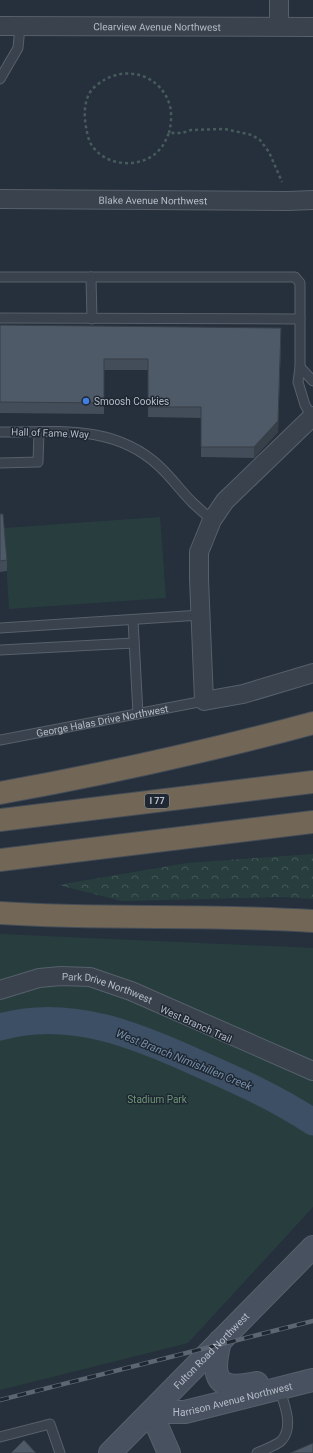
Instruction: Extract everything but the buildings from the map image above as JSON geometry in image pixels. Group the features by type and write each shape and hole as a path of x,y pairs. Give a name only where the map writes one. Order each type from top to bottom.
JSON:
{"highway":[{"path":"0,793 168,760 313,723"},
{"name":"I 77","path":"0,820 313,782"},
{"path":"0,860 313,822"},
{"path":"0,913 112,918 244,918 313,921"}],"main road":[{"name":"Fulton Road Northwest","path":"110,1453 313,1248"},
{"path":"220,1342 216,1359 218,1379 224,1384 230,1386 247,1385 313,1369"},
{"name":"Harrison Avenue Northwest","path":"151,1412 185,1412 313,1380"},
{"path":"151,1412 169,1453"}],"street":[{"path":"279,0 279,26"},
{"name":"Clearview Avenue Northwest","path":"0,26 313,27"},
{"name":"Blake Avenue Northwest","path":"0,199 311,201"},
{"path":"204,701 199,579 200,552 212,520 226,500 312,417"},
{"name":"George Halas Drive Northwest","path":"204,701 243,694 313,673"},
{"name":"Park Drive Northwest","path":"0,990 39,978 60,976 90,978 131,991 313,1071"}],"lane":[{"path":"0,79 18,48 20,26"},
{"path":"0,277 295,277 300,283 300,367 298,382 304,405 312,417"},
{"path":"91,277 92,318"},
{"path":"0,318 300,319"},
{"path":"300,367 313,381"},
{"name":"Hall of Fame Way","path":"0,432 85,433 112,438 136,449 158,465 192,502 212,520"},
{"path":"0,463 38,462 39,432"},
{"path":"0,628 201,615"},
{"path":"133,620 138,714"},
{"path":"0,650 134,643"},
{"name":"George Halas Drive Northwest","path":"0,740 204,701"},
{"path":"257,1453 282,1441 286,1431 286,1408 279,1388"},
{"path":"0,1437 50,1424 60,1453"}],"path":[{"path":"119,73 141,75 153,81 164,93 170,106 171,117 169,133 159,150 141,161 123,163 114,162 99,153 91,144 87,134 84,119 85,105 89,92 98,83 119,73"},
{"path":"169,133 182,133 191,130 225,129 252,135 260,140 269,152 282,182"}],"green space":[{"path":"160,517 166,598 9,609 4,528"},
{"path":"313,854 313,899 283,897 122,901 58,885 187,863"},
{"name":"Stadium Park","path":"0,934 313,948 313,1207 188,1343 0,1390"}],"waterway":[{"name":"West Branch Nimishillen Creek","path":"0,1027 26,1022 52,1020 104,1028 129,1035 178,1054 245,1084 273,1098 313,1122"}],"railway":[{"path":"0,1400 313,1321"}],"place":[{"name":"Smoosh Cookies","path":"86,401"}]}
